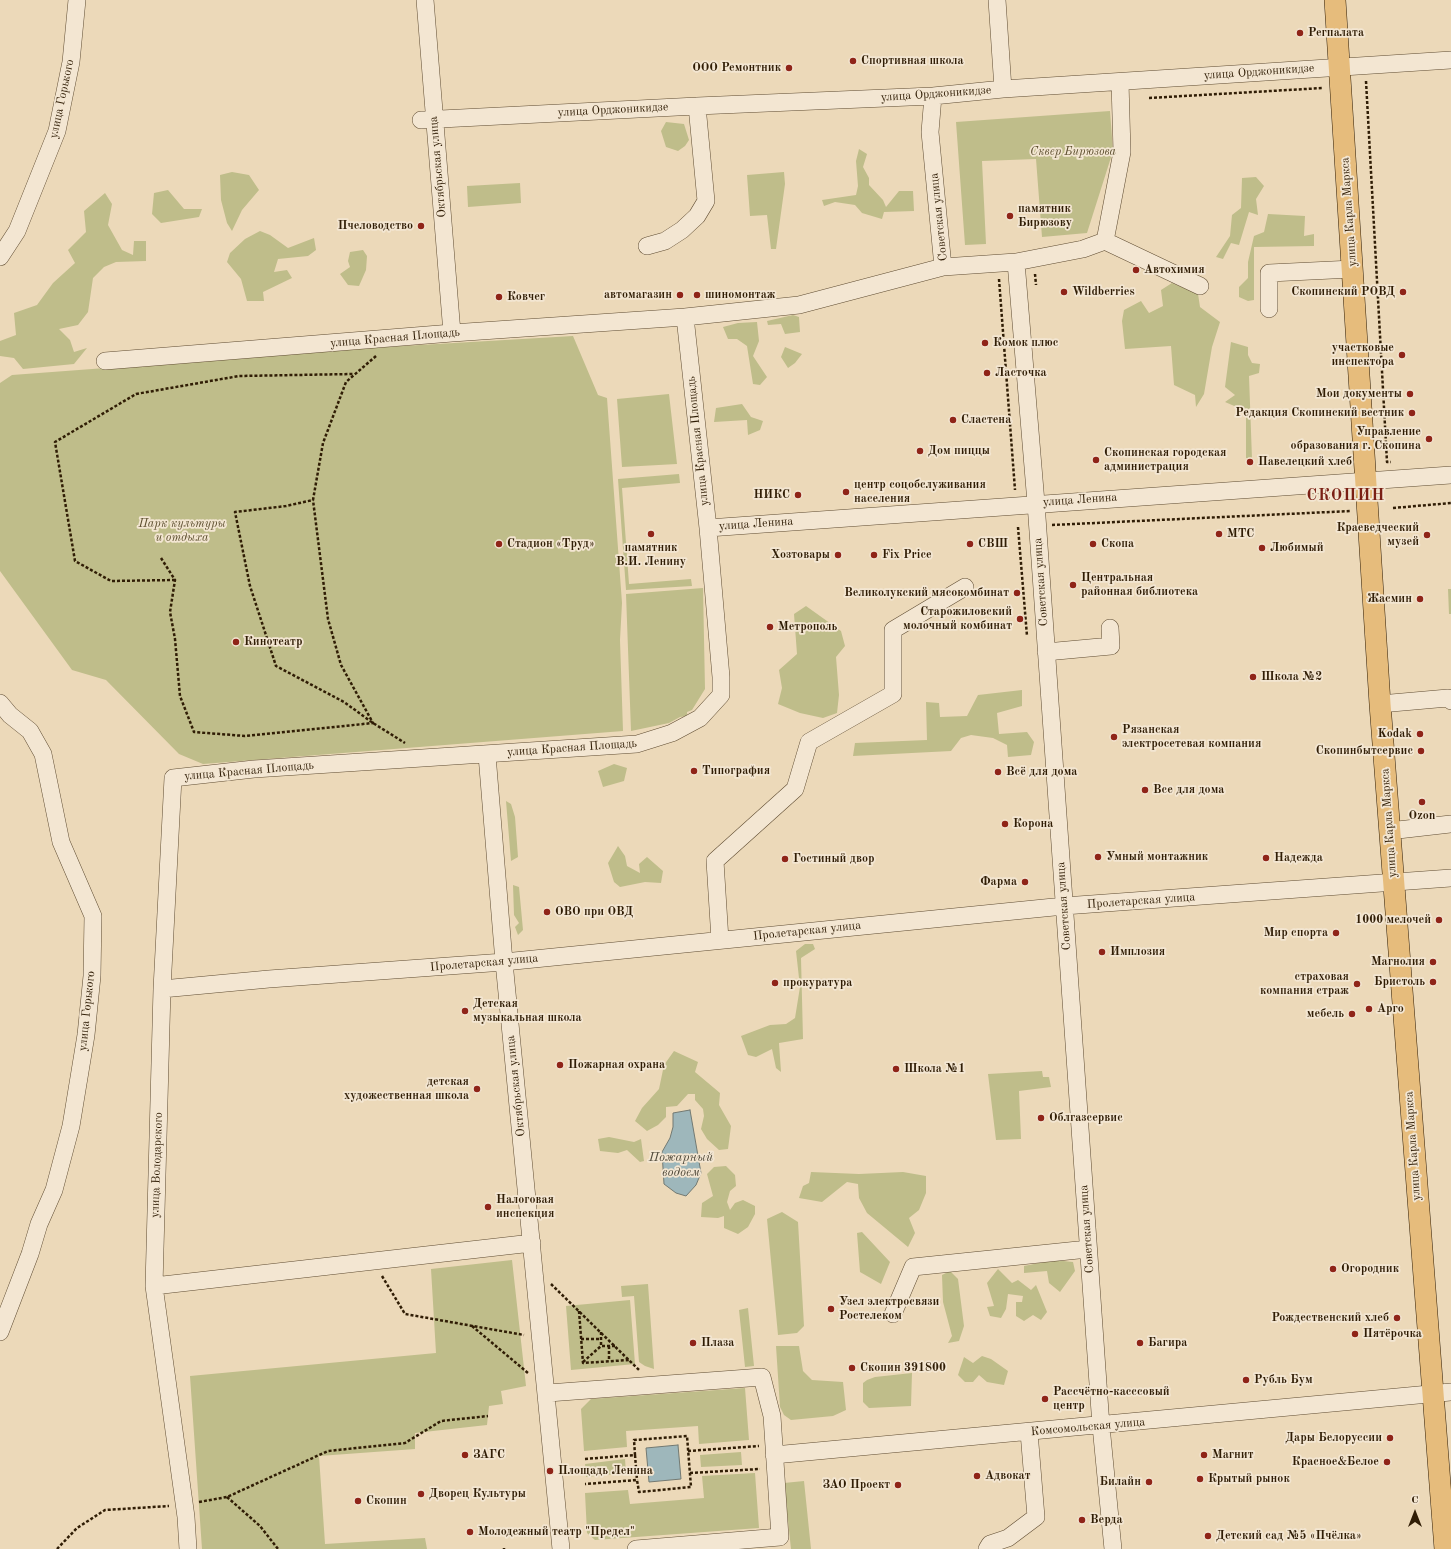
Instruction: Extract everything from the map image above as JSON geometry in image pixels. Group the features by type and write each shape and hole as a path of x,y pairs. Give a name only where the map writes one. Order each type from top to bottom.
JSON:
{"main road":[{"name":"улица Карла Маркса","path":"1335,0 1365,480 1393,882 1442,1393 1445,1549"}],"street":[{"name":"улица Горького","path":"0,258 17,230 58,131 71,62 77,0"},
{"name":"Октябрьская улица","path":"425,0 427,120 452,333"},
{"path":"997,0 1002,89"},
{"name":"улица Орджоникидзе","path":"427,120 933,96 1002,89 1451,60"},
{"path":"1120,82 1122,152 1105,241 1200,286"},
{"name":"Советская улица","path":"933,96 930,132 943,267 1016,262 1083,249 1105,241"},
{"path":"647,246 665,241 682,230 697,216 706,201 697,106"},
{"name":"Советская улица","path":"1016,262 1036,503 1101,1426 1113,1549"},
{"name":"улица Красная Площадь","path":"105,361 452,333 685,318 799,305 943,267"},
{"path":"1269,309 1269,273 1353,269"},
{"name":"улица Красная Площадь","path":"173,778 254,769 487,755 637,744 672,733 700,718 721,695 721,677 708,528 685,318"},
{"name":"улица Ленина","path":"708,528 1036,503 1451,475"},
{"path":"720,940 715,861 795,789 809,742 893,694 893,630 965,587"},
{"path":"1046,652 1111,646 1110,628"},
{"path":"1380,704 1448,698 1451,701"},
{"name":"улица Горького","path":"0,703 10,714 30,731 43,754 61,842 93,916 92,976 87,1027 71,1126 54,1190 39,1224 30,1254 0,1332"},
{"name":"Октябрьская улица","path":"487,755 504,962 542,1338 561,1549"},
{"name":"улица Володарского","path":"173,778 162,989 154,1286 184,1505 188,1549"},
{"path":"1390,831 1451,824"},
{"name":"Пролетарская улица","path":"162,989 269,979 504,962 1064,906 1451,878"},
{"path":"154,1286 532,1243"},
{"path":"893,1314 913,1267 1088,1249"},
{"path":"547,1391 762,1378 772,1416 781,1543 636,1549"},
{"name":"Комсомольская улица","path":"774,1456 1442,1393"},
{"path":"987,1549 990,1544 1008,1538 1036,1516 1029,1432"}],"path":[{"path":"1366,81 1388,462"},
{"path":"1149,98 1328,88"},
{"path":"1035,271 1036,287"},
{"path":"999,274 1015,490"},
{"path":"373,723 341,664 328,619 314,500 323,443 346,382 353,374 381,352"},
{"path":"175,580 111,581 75,561 55,442 136,394 239,376 353,374"},
{"path":"314,500 286,506 235,512 250,586 276,666 344,702 373,723 407,744"},
{"path":"1393,508 1451,503"},
{"path":"161,558 175,580 170,612 175,639 180,696 194,732 245,736 373,723"},
{"path":"373,1261 405,1314 542,1338"},
{"path":"535,1269 616,1346 652,1384"},
{"path":"579,1310 582,1363"},
{"path":"472,1326 547,1391"},
{"path":"601,1332 601,1346"},
{"path":"581,1340 601,1339"},
{"path":"582,1363 601,1346 616,1346"},
{"path":"609,1346 609,1362"},
{"path":"582,1363 630,1360"},
{"path":"57,1549 78,1528 105,1510 184,1505 227,1497 328,1451 405,1443 441,1422 488,1416"},
{"path":"686,1436 691,1488 639,1492 635,1455 634,1440 686,1436"},
{"path":"688,1450 774,1456"},
{"path":"584,1459 635,1455"},
{"path":"690,1473 774,1456"},
{"path":"586,1484 637,1480"},
{"path":"227,1497 260,1526 278,1549"}],"green space":[{"name":"Сквер Бирюзова","path":"1110,111 1113,151 1087,233 1042,237 1036,159 982,161 986,244 965,245 956,122"},
{"path":"666,122 684,124 689,140 685,146 678,151 666,147 661,131"},
{"path":"859,149 867,154 863,167 869,178 869,185 883,200 886,207 899,191 913,191 914,211 884,212 882,219 862,213 855,205 835,202 824,206 822,200 856,195 858,186 856,161"},
{"path":"232,172 249,175 259,190 242,210 232,231 227,223 221,200 220,175"},
{"path":"784,172 785,184 776,249 771,249 767,215 750,216 747,175"},
{"path":"1256,177 1264,186 1256,199 1258,215 1249,212 1239,245 1231,243 1223,259 1216,257 1230,236 1232,215 1241,208 1242,178"},
{"path":"520,183 521,203 468,207 467,186"},
{"path":"168,190 184,209 202,209 199,217 161,223 152,214 154,193"},
{"path":"105,193 112,204 108,225 122,250 133,255 134,241 146,241 146,261 116,262 104,267 93,278 88,312 78,325 59,329 70,340 74,352 87,348 74,364 23,369 14,358 0,356 0,341 16,335 14,313 37,305 53,283 75,263 68,250 86,232 84,211"},
{"path":"1268,214 1305,216 1304,236 1314,234 1314,246 1254,247 1254,300 1248,301 1239,297 1239,287 1248,278 1248,262 1254,236 1264,232"},
{"path":"260,231 270,235 288,248 314,238 316,250 308,256 278,259 274,272 287,270 292,278 263,292 264,301 247,301 241,279 227,262 230,253 245,239"},
{"path":"363,250 367,256 366,270 359,286 348,285 340,274 350,267 348,261 350,252"},
{"path":"1172,283 1198,294 1200,307 1220,322 1212,347 1204,394 1196,407 1195,395 1174,385 1171,346 1125,349 1122,321 1124,310 1141,301 1149,313 1163,306 1161,290"},
{"path":"793,315 799,317 800,332 785,334 781,324 768,325 767,321"},
{"path":"757,322 759,341 753,356 767,377 760,385 753,384 747,346 737,339 728,339 723,327 738,323"},
{"name":"Парк культуры и отдыха","path":"573,336 598,395 607,398 622,603 620,640 623,731 203,764 179,754 106,680 72,670 0,571 0,383 12,375 386,347"},
{"path":"1231,342 1248,347 1248,355 1252,363 1260,364 1259,373 1249,376 1252,459 1246,458 1246,411 1225,402 1235,395 1225,387"},
{"path":"785,347 802,354 795,363 788,368 781,357"},
{"path":"669,394 677,464 622,467 617,399"},
{"path":"742,404 751,417 763,421 760,430 748,435 747,420 714,422 716,408"},
{"path":"679,474 680,483 622,488 629,584 691,579 692,586 626,590 618,479"},
{"path":"703,588 705,689 692,710 687,712 687,716 680,717 669,723 631,731 626,594"},
{"path":"1448,589 1451,589 1451,614 1449,614"},
{"path":"806,606 841,631 845,646 836,657 839,695 837,713 823,718 800,713 778,704 782,688 779,670 797,654 794,614"},
{"path":"1022,690 1022,706 997,713 999,734 1027,732 1034,742 1031,755 1008,757 1007,745 993,738 971,735 961,738 951,751 853,756 855,743 927,740 926,702 939,703 940,717 967,716 978,695"},
{"path":"614,764 627,768 624,781 603,787 598,771"},
{"path":"506,801 511,804 515,817 518,857 511,861"},
{"path":"618,846 625,856 627,866 640,873 639,864 647,857 663,871 661,883 645,882 620,887 614,882 608,863"},
{"path":"513,885 519,887 523,930 518,935 515,927 519,923 514,915"},
{"path":"805,944 813,944 815,949 801,958 803,1039 779,1043 781,1072 776,1068 772,1049 756,1057 748,1055 741,1036 770,1025 786,1024 795,1018 800,987 796,951"},
{"path":"674,1051 698,1062 695,1072 720,1093 719,1105 731,1126 728,1149 719,1150 707,1139 701,1129 704,1116 703,1109 695,1100 695,1094 688,1094 677,1106 666,1107 666,1117 658,1125 647,1131 635,1121 642,1108 659,1089 664,1065"},
{"path":"1042,1071 1043,1077 1049,1077 1051,1087 1019,1091 1021,1139 996,1140 988,1074"},
{"path":"609,1137 634,1142 641,1139 644,1161 640,1162 627,1150 618,1153 600,1151 598,1139"},
{"path":"726,1166 735,1175 736,1186 730,1191 727,1202 730,1210 735,1203 743,1200 755,1206 755,1214 748,1227 738,1234 724,1228 724,1216 718,1218 701,1217 702,1203 713,1196 707,1174 714,1167"},
{"path":"811,1172 859,1174 903,1172 926,1176 926,1193 919,1210 909,1218 915,1233 908,1247 867,1213 859,1198 858,1184 847,1182 822,1202 799,1198 803,1186 809,1183"},
{"path":"782,1212 798,1222 804,1326 797,1333 778,1335 767,1219"},
{"path":"862,1232 890,1262 881,1284 860,1272 857,1233"},
{"path":"512,1260 526,1386 501,1391 503,1404 489,1406 487,1425 415,1433 415,1449 319,1456 325,1544 425,1538 427,1549 202,1549 190,1376 436,1353 431,1269"},
{"path":"1054,1260 1073,1262 1075,1271 1060,1292 1049,1283 1047,1271 1024,1273 1024,1266"},
{"path":"998,1269 1012,1283 1018,1280 1031,1290 1036,1285 1047,1312 1041,1320 1033,1315 1024,1321 1016,1316 1016,1302 1022,1302 1023,1296 1008,1294 1006,1309 1001,1318 990,1316 987,1307 994,1306 987,1283"},
{"path":"950,1271 958,1279 964,1326 959,1341 948,1343 952,1336 943,1302 942,1275"},
{"path":"648,1284 654,1369 639,1362 634,1296 622,1297 621,1286"},
{"path":"630,1300 635,1364 571,1370 566,1306"},
{"path":"748,1308 754,1366 745,1367 739,1310"},
{"path":"776,1346 799,1346 803,1371 812,1380 843,1382 846,1410 833,1416 791,1420 784,1415 780,1407"},
{"path":"982,1356 991,1359 1008,1371 1004,1385 987,1382 979,1375 973,1382 965,1382 958,1375 964,1357 973,1363"},
{"path":"912,1373 911,1406 869,1408 863,1402 863,1383 867,1380 875,1377"},
{"path":"745,1388 749,1440 699,1444 698,1426 626,1431 627,1447 584,1451 581,1409 591,1399"},
{"path":"741,1452 742,1465 701,1467 700,1455"},
{"path":"625,1459 626,1473 586,1477 585,1464"},
{"path":"755,1473 759,1528 595,1540 587,1533 585,1493 628,1490 630,1504 704,1498 702,1476"},
{"path":"804,1481 811,1549 791,1549 784,1483"}],"water":[{"name":"Пожарный водоем","path":"690,1110 701,1173 696,1185 686,1196 676,1193 664,1184 662,1152 670,1138 673,1127 673,1113"},
{"path":"678,1445 681,1479 649,1482 646,1448"}],"place":[{"name":"Регпалата","path":"1300,33"},
{"name":"Спортивная школа","path":"853,61"},
{"name":"ООО Ремонтник","path":"789,68"},
{"name":"памятник Бирюзову","path":"1010,216"},
{"name":"Пчеловодство","path":"421,226"},
{"name":"Автохимия","path":"1136,270"},
{"name":"Wildberries","path":"1064,292"},
{"name":"Скопинский РОВД","path":"1403,292"},
{"name":"автомагазин","path":"680,295"},
{"name":"шиномонтаж","path":"697,295"},
{"name":"Ковчег","path":"499,297"},
{"name":"Комок плюс","path":"985,343"},
{"name":"участковые инспектора","path":"1402,355"},
{"name":"Ласточка","path":"987,373"},
{"name":"Мои документы","path":"1410,394"},
{"name":"Редакция Скопинский вестник","path":"1412,413"},
{"name":"Сластена","path":"953,420"},
{"name":"Управление образования г. Скопина","path":"1429,439"},
{"name":"Дом пиццы","path":"920,451"},
{"name":"Скопинская городская администрация","path":"1096,460"},
{"name":"Павелецкий хлеб","path":"1250,462"},
{"name":"центр соцобслуживания населения","path":"846,492"},
{"name":"НИКС","path":"798,495"},
{"name":"памятник В.И. Ленину","path":"651,534"},
{"name":"МТС","path":"1219,534"},
{"name":"Краеведческий музей","path":"1427,535"},
{"name":"Стадион «Труд»","path":"499,544"},
{"name":"СВШ","path":"970,544"},
{"name":"Скопа","path":"1093,544"},
{"name":"Любимый","path":"1262,548"},
{"name":"Хозтовары","path":"838,555"},
{"name":"Fix Price","path":"874,555"},
{"name":"Центральная районная библиотека","path":"1073,585"},
{"name":"Великолукский мясокомбинат","path":"1017,593"},
{"name":"Жасмин","path":"1420,599"},
{"name":"Старожиловский молочный комбинат","path":"1020,619"},
{"name":"Метрополь","path":"770,627"},
{"name":"Кинотеатр","path":"236,642"},
{"name":"Школа №2","path":"1253,677"},
{"name":"Kodak","path":"1420,734"},
{"name":"Рязанская электросетевая компания","path":"1114,737"},
{"name":"Скопинбытсервис","path":"1421,751"},
{"name":"Типография","path":"694,771"},
{"name":"Всё для дома","path":"998,772"},
{"name":"Все для дома","path":"1145,790"},
{"name":"Ozon","path":"1422,802"},
{"name":"Корона","path":"1005,824"},
{"name":"Умный монтажник","path":"1098,857"},
{"name":"Надежда","path":"1266,858"},
{"name":"Гостиный двор","path":"785,859"},
{"name":"Фарма","path":"1025,882"},
{"name":"ОВО при ОВД","path":"547,912"},
{"name":"1000 мелочей","path":"1439,920"},
{"name":"Мир спорта","path":"1336,933"},
{"name":"Имплозия","path":"1102,952"},
{"name":"Магнолия","path":"1433,962"},
{"name":"Бристоль","path":"1433,982"},
{"name":"прокуратура","path":"775,983"},
{"name":"страховая компания страж","path":"1357,984"},
{"name":"Арго","path":"1369,1009"},
{"name":"Детская музыкальная школа","path":"465,1011"},
{"name":"мебель","path":"1352,1014"},
{"name":"Пожарная охрана","path":"560,1065"},
{"name":"Школа №1","path":"896,1069"},
{"name":"детская художественная школа","path":"477,1089"},
{"name":"Облгазсервис","path":"1041,1118"},
{"name":"Налоговая инспекция","path":"488,1207"},
{"name":"Огородник","path":"1333,1269"},
{"name":"Узел электросвязи Ростелеком","path":"831,1309"},
{"name":"Рождественский хлеб","path":"1397,1318"},
{"name":"Пятёрочка","path":"1355,1334"},
{"name":"Плаза","path":"693,1343"},
{"name":"Багира","path":"1140,1343"},
{"name":"Скопин 391800","path":"852,1368"},
{"name":"Рубль Бум","path":"1246,1380"},
{"name":"Рассчётно-касссовый центр","path":"1045,1399"},
{"name":"Дары Белоруссии","path":"1390,1438"},
{"name":"ЗАГС","path":"465,1455"},
{"name":"Магнит","path":"1204,1455"},
{"name":"Красное&Белое","path":"1387,1462"},
{"name":"Площадь Ленина","path":"550,1471"},
{"name":"Адвокат","path":"977,1476"},
{"name":"Крытый рынок","path":"1200,1479"},
{"name":"Билайн","path":"1149,1482"},
{"name":"ЗАО Проект","path":"898,1485"},
{"name":"Дворец Культуры","path":"421,1494"},
{"name":"Скопин","path":"358,1501"},
{"name":"Верда","path":"1082,1520"},
{"name":"Молодежный театр \"Предел\"","path":"470,1532"},
{"name":"Детский сад №5 «Пчёлка»","path":"1208,1536"}],"district":[{"name":"СКОПИН","path":"1346,496"}]}
